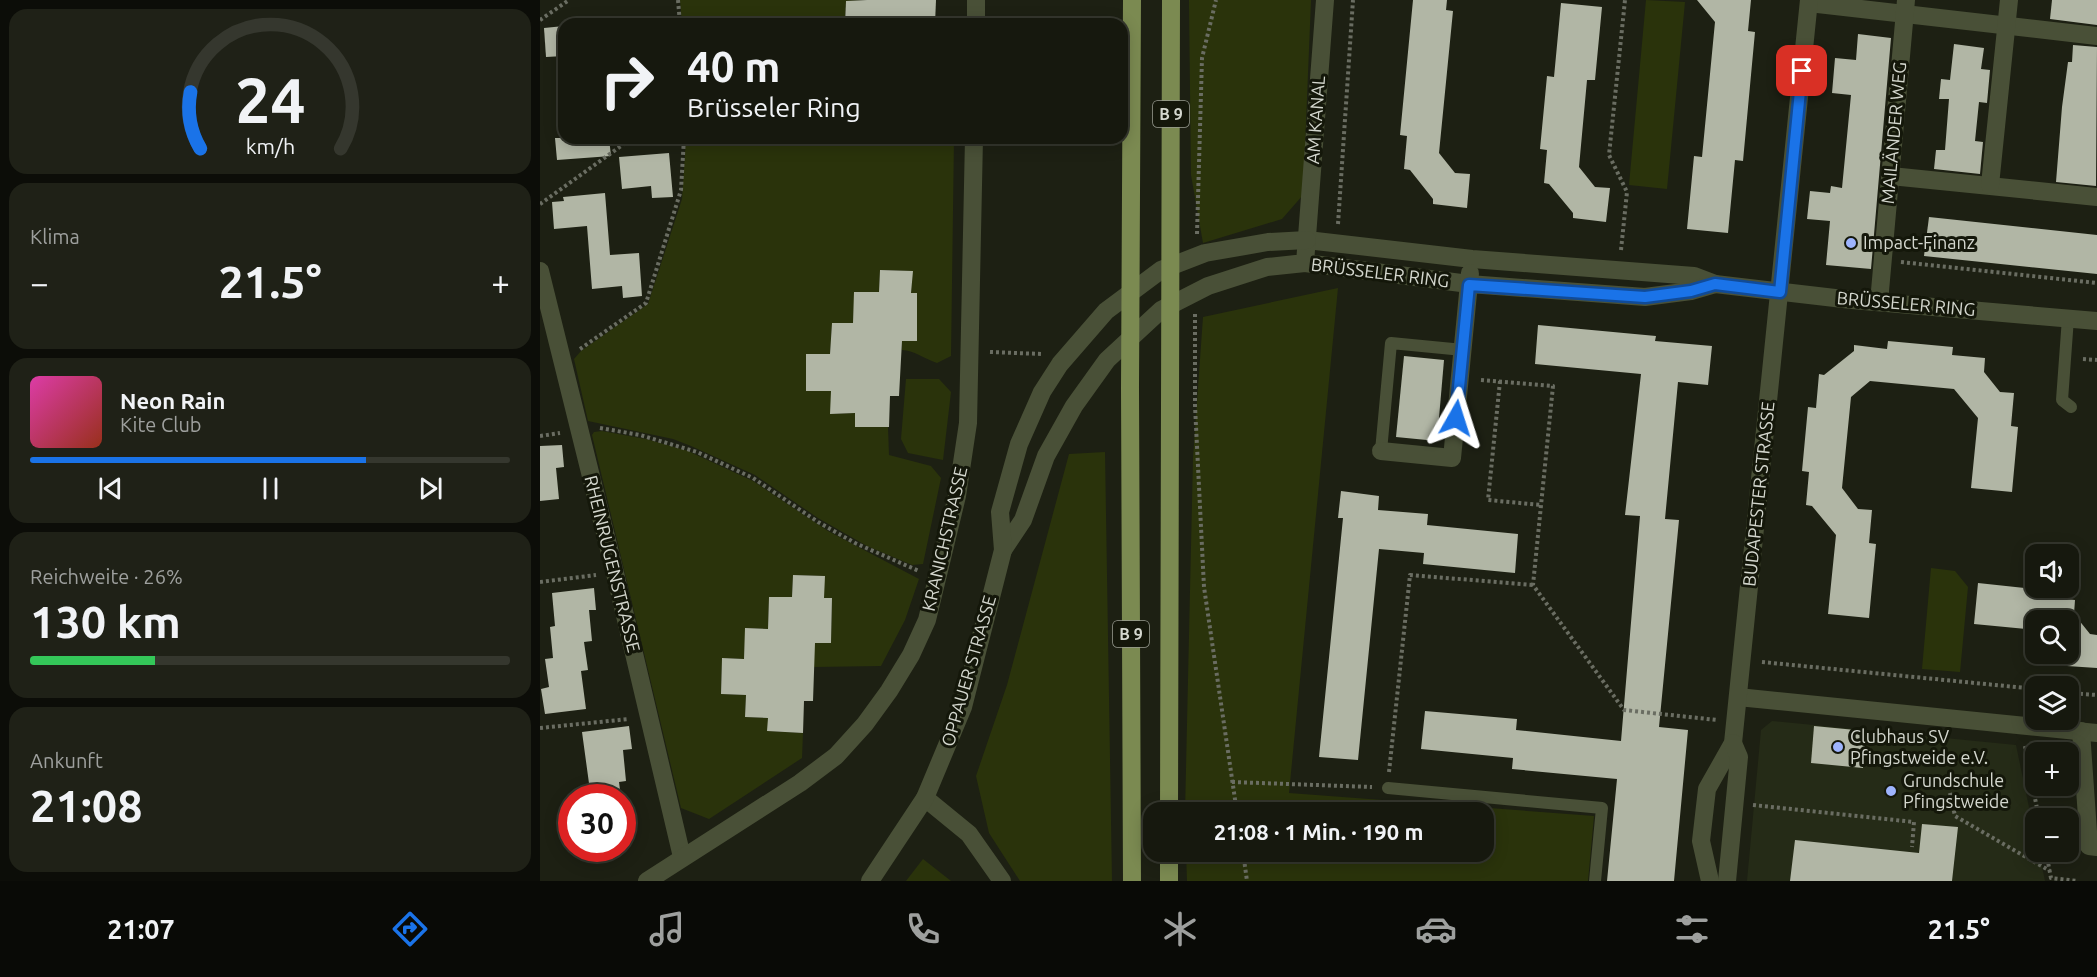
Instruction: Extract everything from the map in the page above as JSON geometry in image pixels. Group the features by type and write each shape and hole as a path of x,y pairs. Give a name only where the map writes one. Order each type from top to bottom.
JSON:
{"highway":[{"name":"B 9","path":"1132,0 1130,387 1132,881"},
{"name":"B 9","path":"1169,802 1171,0"},
{"path":"1169,862 1169,881"}],"street":[{"path":"976,0 976,18"},
{"name":"AM KANAL","path":"1307,240 1325,0"},
{"path":"1990,185 2008,0"},
{"path":"1809,1 1906,6 2006,27 2097,36"},
{"name":"BUDAPESTER STRASSE","path":"1710,881 1701,841 1707,789 1733,743 1809,1"},
{"name":"MAILÄNDER WEG","path":"1879,302 1906,6"},
{"name":"KRANICHSTRASSE","path":"646,881 800,783 836,756 865,724 911,656 927,620 938,579 963,459 968,423 974,144"},
{"path":"1891,176 2097,197"},
{"path":"1305,263 1307,240"},
{"name":"BRÜSSELER RING","path":"1161,270 1204,253 1268,242 1307,240 1472,259 1694,276 1715,284 1780,292 2097,321"},
{"path":"1380,451 1452,458 1472,259"},
{"name":"BRÜSSELER RING","path":"1161,310 1208,286 1228,279 1267,267 1305,263 1469,285 1645,297 1691,291 1715,284"},
{"name":"OPPAUER STRASSE","path":"870,881 925,798 963,707 1003,550 1000,512 1019,444 1042,392 1060,364 1106,310 1161,270"},
{"name":"RHEINRUGENSTRASSE","path":"540,271 682,857"},
{"name":"OPPAUER STRASSE","path":"1003,550 1023,520 1046,456 1074,406 1107,360 1161,310"},
{"path":"1738,697 2089,732 2089,846 2097,847"},
{"name":"BUDAPESTER STRASSE","path":"1727,881 1739,758 1733,743"},
{"path":"925,798 969,834 1002,881"}],"lane":[{"path":"2068,318 2062,400 2071,407"},
{"path":"1380,451 1391,343 1463,350"},
{"path":"1388,788 1602,808 1595,881"}],"path":[{"path":"540,20 569,0"},
{"path":"678,0 680,18"},
{"path":"1197,219 1202,58 1216,0"},
{"path":"1336,242 1353,0"},
{"path":"1619,272 1627,192 1609,155 1625,0"},
{"path":"540,204 624,144"},
{"path":"562,362 646,303 681,190 684,144"},
{"path":"1883,261 2097,283"},
{"path":"1195,332 1195,406 1204,587 1235,802"},
{"path":"971,351 1042,354 1060,364"},
{"path":"1460,378 1553,386 1533,585 1624,710 1735,722"},
{"path":"1500,381 1488,500 1541,505"},
{"path":"580,430 604,427 674,443 697,452 753,478 818,522 855,543 938,579"},
{"path":"540,582 615,573"},
{"path":"1232,782 1388,788 1410,575 1533,585"},
{"path":"1742,660 2025,688"},
{"path":"2079,694 2097,695"},
{"path":"540,728 649,716"},
{"path":"2021,725 2037,808"},
{"path":"1950,793 1955,816 2050,871"},
{"path":"1734,803 1914,822 1912,847"},
{"path":"1244,862 1247,881"},
{"path":"2048,862 2051,878 2078,881"}],"shaded area":[{"name":"Grundschule Pfingstweide","path":"1772,721 2016,745 2029,808 2025,808 2025,862 2041,862 2045,881 1747,881 1761,730"}],"green space":[{"path":"680,0 867,0 846,1 845,18 682,18"},
{"path":"1189,0 1311,0 1303,195 1282,219 1203,243 1191,175"},
{"path":"1646,0 1685,2 1667,189 1629,185"},
{"path":"686,144 954,144 951,356 937,363 902,350 902,341 917,340 917,293 911,293 912,271 880,270 879,292 855,292 853,323 832,323 830,354 806,354 806,391 831,391 831,414 855,413 855,427 888,427 889,455 931,466 941,478 923,564 912,565 867,546 818,518 755,475 691,446 673,439 588,421 574,359 581,351 648,304 682,199"},
{"path":"1338,288 1289,793 1408,802 1185,802 1193,458 1203,317"},
{"path":"906,379 939,379 951,392 943,460 908,453 901,439"},
{"path":"602,431 646,439 688,451 753,481 828,531 919,579 905,620 881,666 814,667 814,643 831,643 832,598 824,598 824,576 793,575 792,597 769,597 768,629 746,628 744,659 722,658 721,694 746,695 745,717 768,718 768,731 803,733 802,758 709,819 681,808 592,435 594,432"},
{"path":"1105,452 1112,881 1020,881 989,833 976,776 1007,685 1069,454"},
{"path":"1931,568 1955,571 1968,587 1960,672 1922,669"},
{"path":"1494,808 1594,816 1588,881 1187,881 1186,862 1494,862"},
{"path":"923,859 951,881 906,881"}],"building":[{"path":"936,0 935,18 845,18 846,1"},
{"path":"1413,0 1447,0 1446,10 1453,11 1439,153 1455,173 1470,174 1467,208 1433,204 1433,199 1410,170 1404,169 1407,136 1400,135"},
{"path":"1697,0 1751,0 1748,31 1755,32 1743,161 1735,160 1728,233 1687,229 1694,156 1702,157 1715,22"},
{"path":"2052,0 2097,0 2097,25 2050,19"},
{"path":"1561,3 1602,7 1595,80 1587,80 1579,167 1595,187 1610,188 1606,222 1573,218 1573,213 1549,184 1544,183 1547,150 1540,149 1547,76 1554,77"},
{"path":"558,27 558,56 546,57 544,28"},
{"path":"1858,34 1891,38 1871,269 1826,265 1830,221 1807,219 1810,191 1830,193 1831,186 1842,188 1851,95 1832,93 1835,58 1856,60"},
{"path":"1954,44 1984,48 1981,69 1990,70 1987,103 1979,102 1975,141 1983,142 1980,174 1934,169 1936,150 1945,150 1949,99 1939,99 1941,79 1950,80"},
{"path":"2073,45 2097,47 2096,186 2056,182 2062,107 2068,62 2072,62"},
{"path":"555,138 558,138 558,144 610,144 611,156 557,160"},
{"path":"669,153 673,197 652,198 651,186 622,189 619,157"},
{"path":"605,193 610,255 639,253 642,296 623,298 622,286 592,289 587,226 554,229 552,202 564,201 563,197"},
{"path":"1929,217 2097,235 2097,274 1924,256"},
{"path":"880,270 913,271 911,293 917,293 917,341 902,341 899,396 890,396 889,427 855,427 855,413 830,414 831,391 806,391 806,354 830,354 832,323 853,323 854,292 879,292"},
{"path":"1538,325 1656,336 1655,341 1712,346 1708,385 1678,382 1665,519 1679,520 1659,727 1688,730 1674,881 1607,881 1617,779 1512,769 1513,758 1421,749 1425,711 1517,719 1516,730 1621,741 1640,516 1625,515 1641,374 1535,364"},
{"path":"1888,341 1953,347 1952,355 1985,358 1984,372 2000,392 2014,393 2011,426 2018,427 2012,492 1971,488 1978,418 1954,389 1870,381 1851,397 1842,488 1858,509 1872,510 1869,543 1876,544 1869,618 1828,614 1836,535 1812,506 1806,505 1809,472 1802,471 1808,407 1816,408 1819,374 1824,375 1854,351 1854,345 1887,349"},
{"path":"1404,356 1444,360 1437,441 1396,437"},
{"path":"562,445 564,467 556,468 559,499 540,501 540,446"},
{"path":"1341,491 1379,496 1378,510 1428,514 1427,525 1518,534 1515,573 1423,564 1424,553 1379,549 1358,760 1319,757 1343,518 1338,518"},
{"path":"793,575 825,576 824,598 832,598 831,643 815,643 813,701 804,701 803,733 767,731 768,718 745,717 746,695 721,694 722,658 744,659 745,628 768,629 769,597 792,597"},
{"path":"1978,583 2025,588 2025,598 2075,600 2074,610 2025,610 2025,629 1974,624"},
{"path":"594,588 596,610 589,610 592,641 584,642 588,670 581,671 586,709 545,714 541,689 549,687 545,659 553,658 550,627 555,626 552,593"},
{"path":"2079,620 2090,634 2097,635 2097,668 2067,666 2067,664 2079,664"},
{"path":"629,726 632,749 623,750 626,781 619,782 619,784 589,784 582,732"},
{"name":"Clubhaus SV Pfingstweide e.V.","path":"1814,726 1866,731 1863,768 1811,763"},
{"name":"Grundschule Pfingstweide","path":"1922,824 1958,827 1952,881 1790,881 1795,840 1919,853"}],"place":[{"name":"Impact-Finanz","path":"1851,243"},
{"name":"Clubhaus SV Pfingstweide e.V.","path":"1838,747"},
{"name":"Grundschule Pfingstweide","path":"1891,791"}],"route":[{"path":"1456,418 1469,285 1645,297 1691,291 1715,284 1780,292 1802,71"}]}
